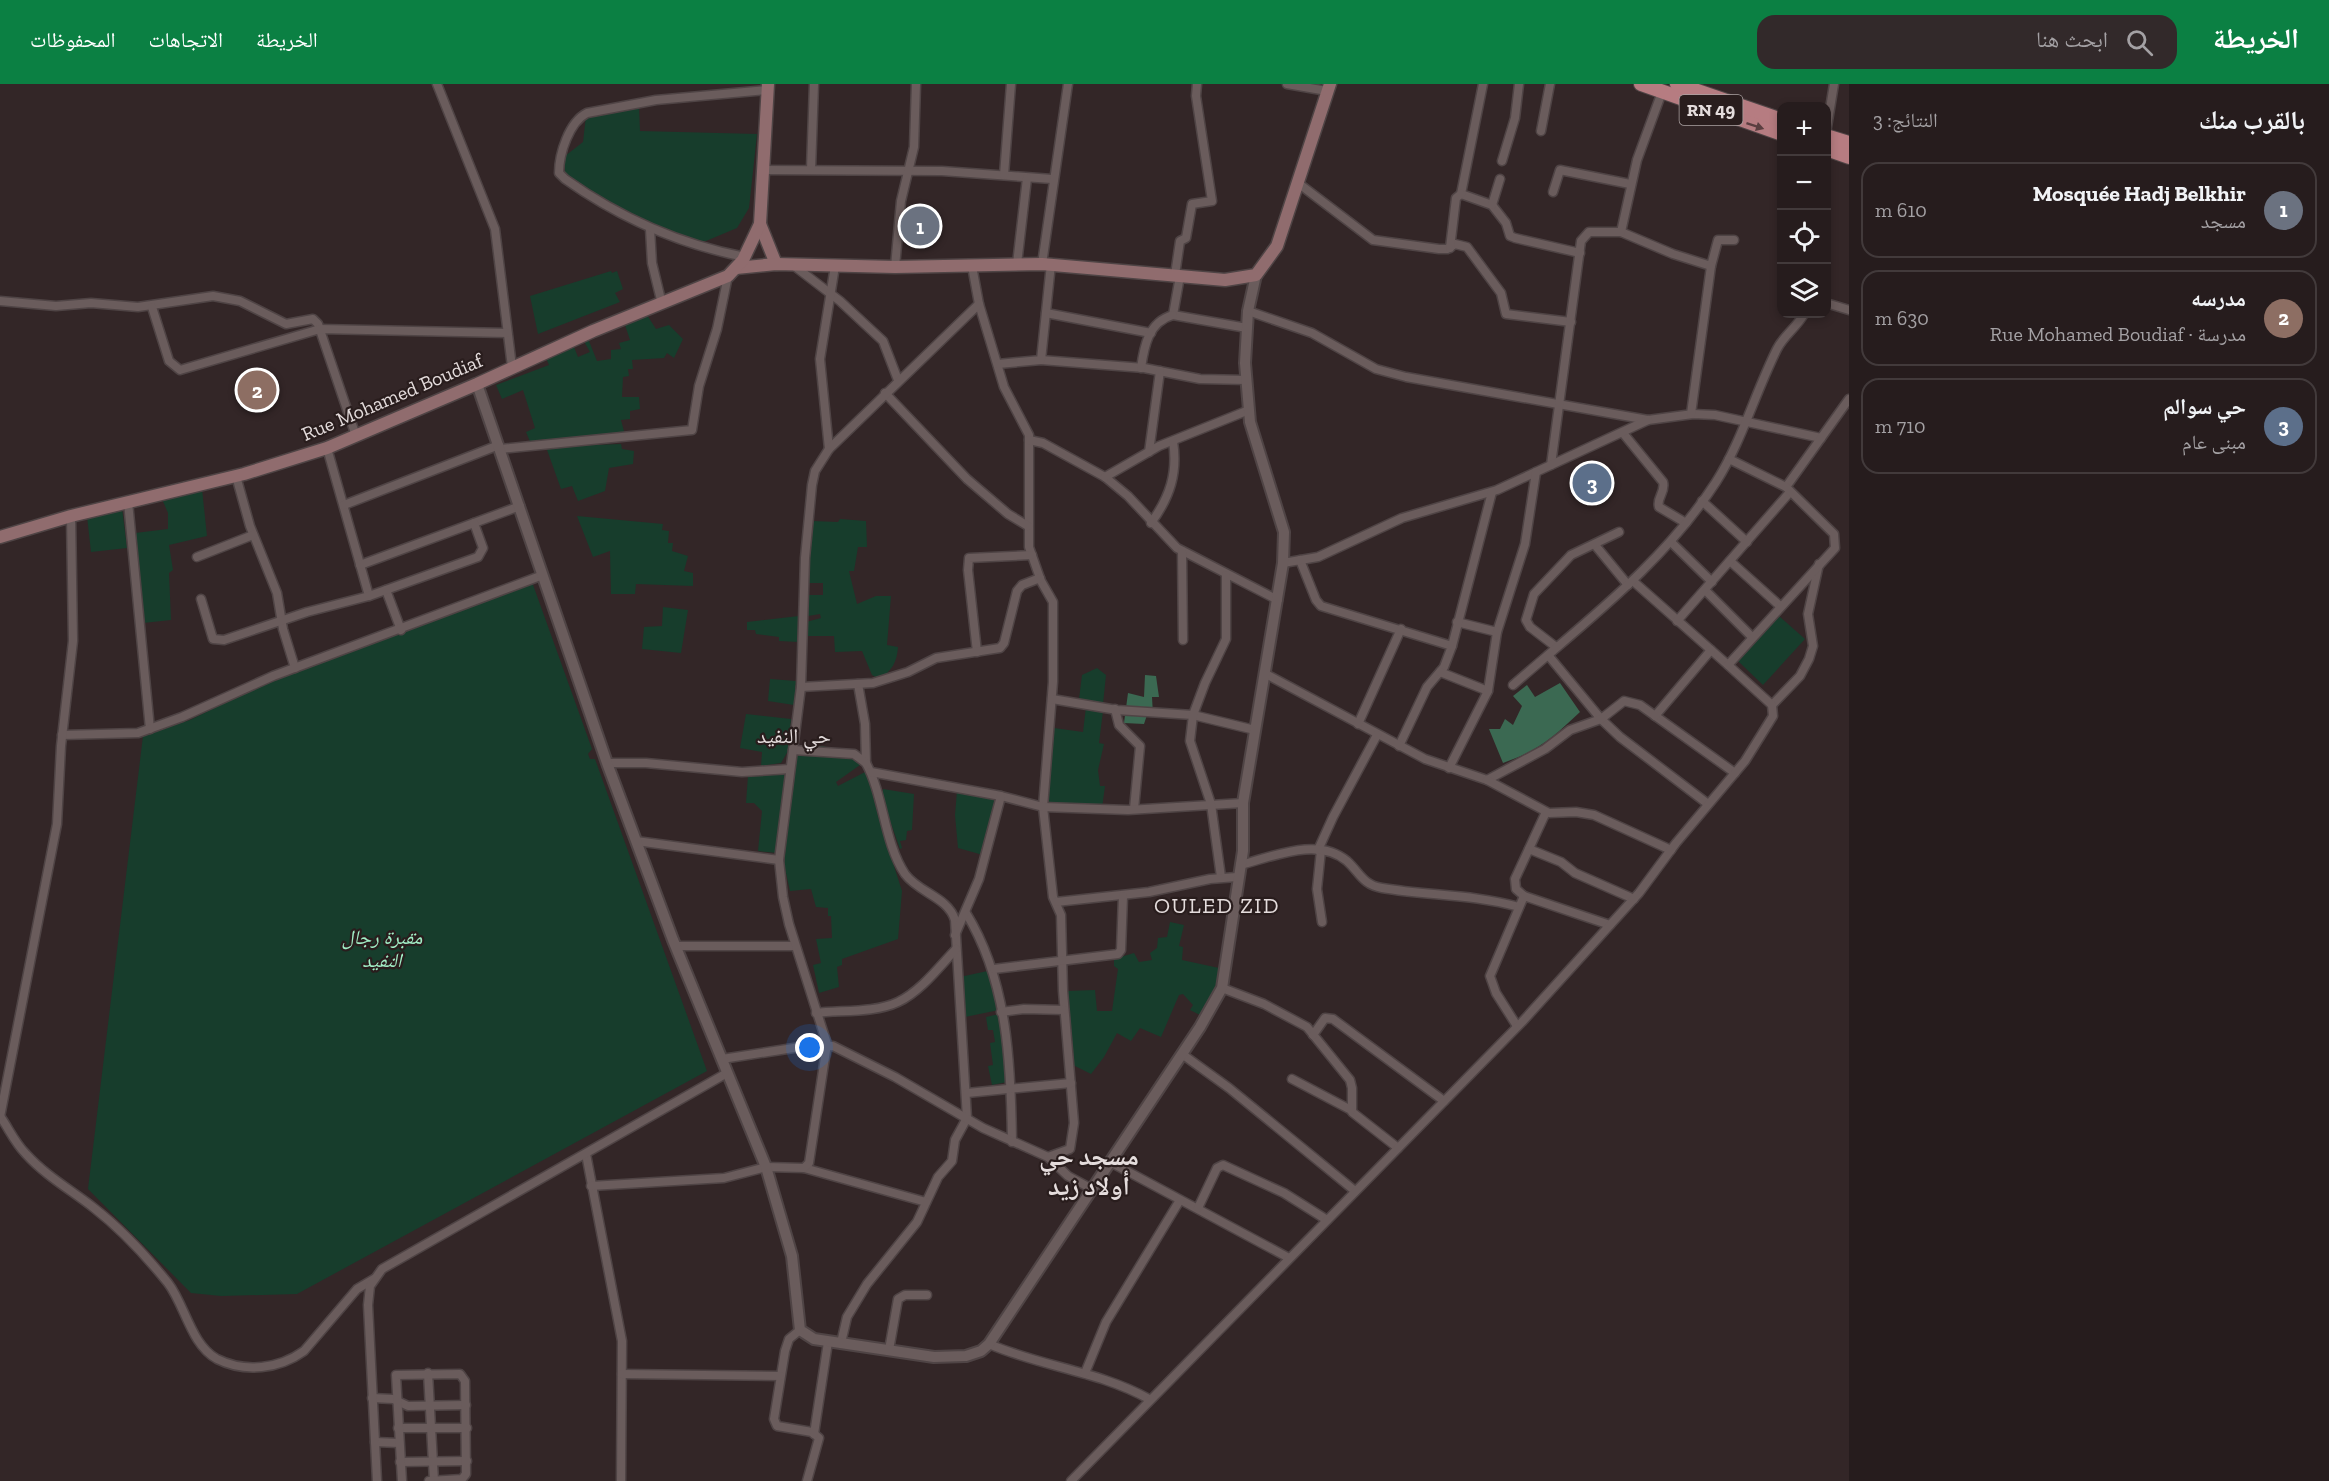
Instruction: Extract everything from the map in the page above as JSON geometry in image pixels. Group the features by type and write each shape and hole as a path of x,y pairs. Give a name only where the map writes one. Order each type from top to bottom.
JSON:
{"main road":[{"name":"RN 49","path":"1641,84 1777,132"},
{"name":"RN 49","path":"1677,84 1697,87 1777,118"},
{"name":"Rue Mohamed Boudiaf","path":"0,537 71,516 236,476 327,447 732,272 745,257 760,224 767,87"},
{"path":"732,272 776,264 895,267 1046,264 1225,280 1256,275 1277,246 1329,87"},
{"path":"1831,136 1849,143"},
{"path":"1831,150 1849,157"},
{"name":"Rue Mohamed Boudiaf","path":"760,224 776,264"}],"street":[{"path":"437,84 495,229 512,367"},
{"path":"811,169 814,84"},
{"path":"895,267 897,230 907,172 914,147 916,84"},
{"path":"1004,175 1011,84"},
{"path":"1041,360 1046,313 1046,264 1052,179 1068,84"},
{"path":"1173,315 1178,275 1177,251 1180,241 1186,238 1192,204 1212,201 1196,96 1197,84"},
{"path":"1287,84 1329,87"},
{"path":"1450,248 1456,198 1461,194 1483,84"},
{"path":"1502,161 1515,118 1518,84"},
{"path":"1541,131 1550,84"},
{"path":"1831,105 1834,84"},
{"path":"745,257 704,248 650,229 581,191 560,175 561,154 568,136 580,118 587,113 630,104 767,87"},
{"path":"1621,232 1630,184 1662,92"},
{"path":"763,170 942,171 1052,179"},
{"path":"1553,192 1560,170 1630,184"},
{"path":"1017,264 1027,178"},
{"path":"1492,205 1500,179"},
{"path":"1298,183 1373,240 1390,244 1450,248 1455,244 1467,247 1501,293 1506,314 1571,322"},
{"path":"1461,194 1492,205 1506,223 1510,236 1580,253"},
{"path":"650,229 652,263 662,304"},
{"path":"1551,465 1581,242 1589,232 1621,232 1673,254 1711,266"},
{"path":"1691,414 1711,266 1718,240 1734,240"},
{"path":"792,265 831,294 883,341 898,380"},
{"path":"829,449 820,359 835,266"},
{"path":"972,266 979,304 1009,398 1029,440 1028,526 1032,555 1053,602 1055,642 1043,807 1056,902 1061,915 1064,1010 1071,1083 1073,1145 1064,1153 1048,1157"},
{"path":"344,505 499,447 692,430 699,386 732,272"},
{"path":"477,384 607,764 676,946 766,1167 792,1256 800,1330 807,1337 828,1342 934,1357 957,1357 974,1354 989,1344 1182,1054 1222,988 1237,877 1243,851 1243,803 1278,600 1284,532 1257,450 1249,410 1247,328 1248,311 1256,275"},
{"path":"0,301 56,306 92,303 152,307 196,298 227,297 286,324 313,319 320,329 356,436"},
{"path":"804,1168 811,1160 827,1044 795,946 783,897 779,860 801,687 804,568 812,485 815,471 829,449 979,304"},
{"path":"1831,304 1849,310"},
{"path":"152,307 169,361 180,370 320,329 507,333"},
{"path":"1248,311 1312,333 1376,369 1426,381 1648,420 1691,414 1715,415 1821,438"},
{"path":"1046,313 1151,333"},
{"path":"1141,368 1145,339 1165,318 1173,315 1247,328"},
{"path":"1513,685 1630,583 1671,542 1686,523 1729,459 1747,422 1777,348 1801,318"},
{"path":"998,364 1041,360 1141,368 1200,379 1247,380"},
{"path":"1149,452 1160,371"},
{"path":"885,393 973,485 1008,514 1028,526"},
{"path":"1677,621 1747,542 1788,490 1849,399"},
{"path":"1105,477 1149,452 1249,410"},
{"path":"1282,564 1318,557 1402,518 1492,492 1648,420"},
{"path":"1623,433 1663,482 1659,507 1686,523"},
{"path":"1029,440 1043,442 1105,477 1128,496 1151,523 1182,551 1278,600"},
{"path":"1151,523 1166,502 1173,478 1176,459 1173,441"},
{"path":"327,447 369,596"},
{"path":"1728,665 1835,548 1834,534 1788,490 1729,459"},
{"path":"1449,768 1488,691 1497,632 1525,544 1536,472"},
{"path":"236,476 254,535 271,576 295,668"},
{"path":"1399,746 1427,687 1440,672 1452,646 1492,492"},
{"path":"1702,501 1747,542"},
{"path":"128,502 150,729"},
{"path":"360,565 520,506"},
{"path":"71,516 74,641 62,735 54,847 0,1113 26,1155 111,1223 160,1274 180,1299 200,1343 209,1353 228,1364 253,1368 294,1358 304,1351 357,1289 374,1279 394,1260 727,1073"},
{"path":"201,599 216,641 369,596 481,555 483,548 474,523"},
{"path":"1556,647 1528,624 1526,620 1531,598 1571,555 1619,532"},
{"path":"197,556 254,535"},
{"path":"1671,542 1712,582"},
{"path":"1071,1481 1517,1026 1634,899 1735,773 1773,716 1772,705 1711,650 1630,583 1595,545"},
{"path":"1182,551 1183,640"},
{"path":"976,652 968,570 969,558 1032,555"},
{"path":"1300,560 1316,600 1321,606 1452,646"},
{"path":"1730,561 1780,606"},
{"path":"1772,705 1800,676 1809,659 1813,646 1808,614 1819,564"},
{"path":"62,735 130,735 150,729 295,668 401,630 543,574"},
{"path":"1221,878 1211,804 1191,749 1193,715 1226,639 1226,574"},
{"path":"801,687 858,684 890,679 936,658 1002,646 1017,591 1022,585 1041,578"},
{"path":"386,590 401,630"},
{"path":"1705,590 1752,637"},
{"path":"1457,622 1497,632"},
{"path":"1358,724 1401,629"},
{"path":"1655,716 1711,650"},
{"path":"1548,655 1601,719 1620,737 1708,804"},
{"path":"1440,672 1488,691"},
{"path":"1264,673 1399,746 1449,768 1487,780 1546,812 1594,815 1671,850"},
{"path":"841,1343 847,1317 867,1284 912,1231 938,1177 952,1161 955,1140 967,1118 955,920 950,909 917,888 904,872 869,767 858,684"},
{"path":"1052,699 1115,709 1193,715 1255,730"},
{"path":"1487,780 1545,749 1570,730 1601,719 1623,701 1640,705 1735,773"},
{"path":"1115,709 1119,725 1140,746 1134,809"},
{"path":"1322,922 1317,889 1320,850 1332,817 1377,735"},
{"path":"793,750 854,754 869,767 1043,807 1134,809 1243,803"},
{"path":"607,764 646,764 732,772 790,769"},
{"path":"955,935 979,879 1001,796"},
{"path":"1546,812 1514,884 1524,896 1610,925"},
{"path":"636,841 779,860"},
{"path":"1529,849 1561,862 1575,873 1634,899"},
{"path":"1240,865 1302,850 1320,850 1346,860 1366,884 1373,886 1463,895 1520,907"},
{"path":"1056,902 1124,896 1237,877"},
{"path":"994,969 1120,952 1124,896"},
{"path":"1517,1026 1496,993 1490,976 1524,896"},
{"path":"966,913 983,942 994,969 1012,1089 1012,1142"},
{"path":"676,946 795,946"},
{"path":"816,1013 878,1007 898,1002 909,995 956,949"},
{"path":"1222,988 1273,1008 1306,1027 1350,1080 1351,1110"},
{"path":"1001,1012 1024,1009 1064,1010"},
{"path":"1313,1035 1325,1018 1333,1019 1444,1101"},
{"path":"722,1059 827,1044 895,1077 1012,1142 1048,1157 1068,1176 1092,1189"},
{"path":"1182,1054 1229,1088 1355,1191"},
{"path":"1292,1079 1351,1110 1398,1148"},
{"path":"967,1093 1071,1083"},
{"path":"586,1154 619,1324 622,1374 621,1481"},
{"path":"1110,1162 1289,1258"},
{"path":"1198,1208 1218,1168 1223,1165 1284,1193 1327,1220"},
{"path":"591,1186 724,1178 766,1167 804,1168 926,1202"},
{"path":"1085,1373 1106,1322 1180,1200"},
{"path":"374,1279 368,1305 377,1481"},
{"path":"889,1350 898,1299 905,1295 927,1295"},
{"path":"800,1330 788,1341 780,1376 775,1424 784,1429 814,1434 819,1438 807,1481"},
{"path":"814,1434 828,1342"},
{"path":"989,1344 1039,1363 1085,1373 1130,1388 1149,1399"},
{"path":"428,1373 434,1481"},
{"path":"402,1481 395,1379 398,1374 456,1373 464,1377 467,1428 467,1461 464,1478 429,1481"},
{"path":"622,1374 780,1376"},
{"path":"372,1398 396,1401 408,1406 466,1405"},
{"path":"398,1428 467,1428"},
{"path":"375,1443 399,1443"},
{"path":"400,1462 467,1461"}],"green space":[{"path":"639,106 640,131 757,134 749,208 737,228 706,241 693,241 621,212 565,175 565,156 583,142 586,116"},
{"path":"611,271 612,273 617,271 623,289 615,293 620,302 538,334 530,296"},
{"path":"647,315 656,329 669,325 683,339 674,358 667,353 664,358 632,360 633,369 628,369 629,376 623,377 622,397 639,397 640,409 630,411 630,419 621,420 625,435 544,443 543,439 531,444 526,432 535,428 523,390 502,399 496,385 549,365 544,353 572,342 578,357 590,352 582,338 587,336 597,361 611,359 611,350 621,349 619,343 630,340 625,325"},
{"path":"621,444 622,449 634,451 633,464 609,468 605,491 578,501 572,486 561,489 546,447"},
{"path":"202,489 207,536 169,545 173,570 169,573 171,620 143,623 135,533 168,529 168,513 162,499"},
{"path":"122,508 127,548 91,552 87,516"},
{"path":"577,516 663,524 662,530 669,531 668,543 673,543 672,551 688,556 684,571 693,573 693,586 636,584 635,594 611,594 610,551 593,557"},
{"path":"840,519 866,521 867,547 858,547 854,571 849,571 857,604 876,596 891,596 887,645 898,647 895,662 879,679 872,675 862,651 835,652 834,636 806,636 806,622 821,618 820,614 808,616 807,595 823,595 823,583 807,583 812,521 838,522"},
{"name":"مقبرة رجال النفيد","path":"532,582 592,749 588,754 590,759 595,759 707,1071 297,1294 221,1296 191,1293 88,1189 143,736 190,720 265,683"},
{"path":"663,607 688,610 681,653 642,649 644,627 662,626"},
{"path":"799,616 799,642 779,641 779,637 756,634 755,630 747,630 747,622"},
{"path":"1779,616 1805,639 1763,685 1738,661"},
{"path":"1097,668 1106,675 1103,704 1079,699 1082,675"},
{"path":"1145,675 1156,676 1159,697 1152,697 1153,715 1147,715 1144,724 1124,723 1128,693 1144,697"},
{"path":"770,679 796,681 794,705 768,701"},
{"path":"1560,683 1580,712 1545,742 1503,763 1489,729 1500,729 1505,719 1513,725 1522,706 1513,696 1527,685 1535,697"},
{"path":"1086,707 1103,711 1099,743 1104,744 1098,770 1100,786 1105,786 1102,808 1045,802 1054,728 1083,732"},
{"path":"746,714 791,719 788,751 781,763 761,766 762,752 740,748"},
{"path":"822,746 845,751 859,760 860,765 836,782 838,786 867,771 878,816 902,891 898,939 842,959 842,965 837,967 839,987 819,993 813,965 821,963 816,939 832,938 831,916 828,916 828,908 816,907 811,889 790,891 784,864 796,754 806,747"},
{"path":"785,772 777,853 758,851 762,811 754,803 746,803 748,776"},
{"path":"883,789 914,794 912,830 907,831 906,840 900,841 902,848 900,849 882,798"},
{"path":"957,791 995,797 983,855 958,848 955,815"},
{"path":"1170,922 1184,925 1179,946 1183,947 1182,960 1219,968 1215,990 1200,1015 1190,1010 1193,1005 1183,994 1179,995 1161,1037 1140,1028 1131,1041 1117,1033 1104,1057 1091,1074 1073,1065 1066,991 1095,990 1097,1011 1112,1011 1118,969 1114,966 1114,959 1134,953 1139,962 1152,960 1150,953 1157,948 1158,938 1167,937"},
{"path":"992,970 999,1010 965,1017 960,977"},
{"path":"999,1014 1007,1082 992,1085 988,1066 993,1065 990,1043 995,1042 993,1030 988,1030 986,1017"}],"place":[{"name":"Mosquée Hadj Belkhir","path":"920,226"},
{"name":"مدرسه","path":"257,390"},
{"name":"حي سوالم","path":"1592,483"}],"district":[{"name":"حي النفيد","path":"794,735"},
{"name":"OULED ZID","path":"1217,905"},
{"name":"مسجد حي أولاد زيد","path":"1089,1171"}]}
